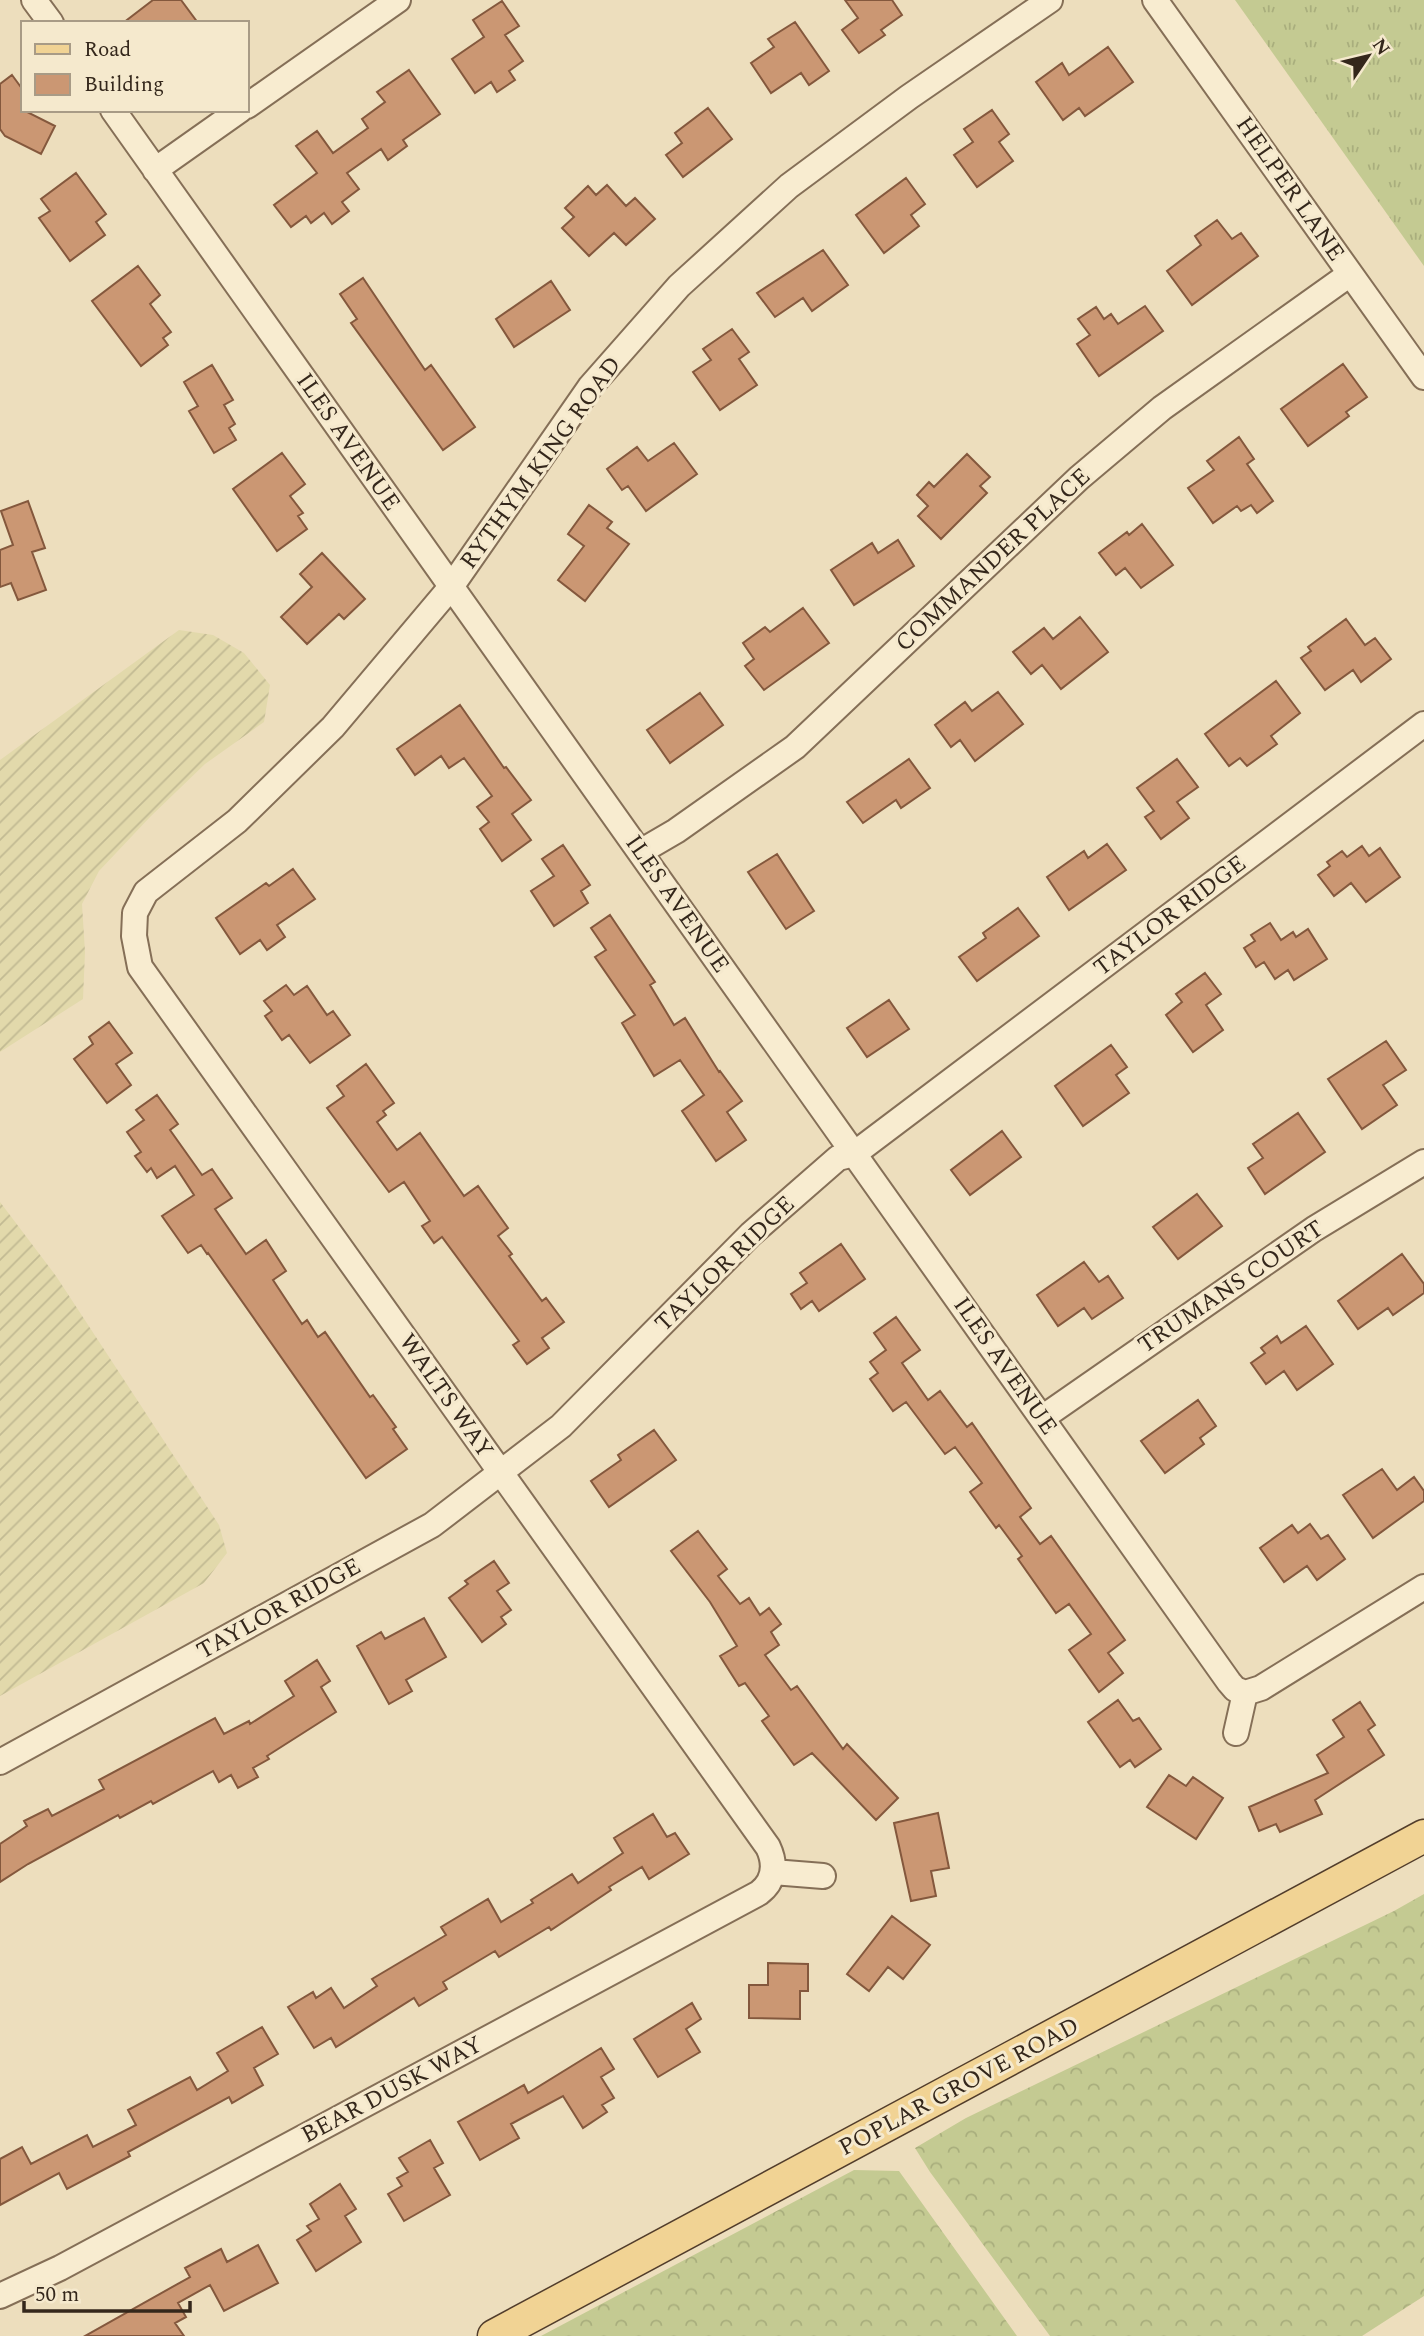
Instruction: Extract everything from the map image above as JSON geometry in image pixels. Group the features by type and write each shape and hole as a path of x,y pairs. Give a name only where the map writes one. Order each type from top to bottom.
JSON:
{"main road":[{"name":"POPLAR GROVE ROAD","path":"494,2336 1424,1836"}],"street":[{"path":"34,0 50,21"},
{"path":"248,105 398,0"},
{"name":"RYTHYM KING ROAD","path":"135,913 146,892 237,821 333,727 452,587 590,387 679,286 789,186 909,97 1050,0"},
{"name":"HELPER LANE","path":"1155,0 1424,377"},
{"name":"ILES AVENUE","path":"114,112 1229,1682 1245,1693"},
{"path":"155,170 237,112"},
{"name":"COMMANDER PLACE","path":"640,852 676,831 795,747 1079,478 1162,408 1350,274"},
{"name":"TAYLOR RIDGE","path":"0,1762 432,1525 561,1426 751,1234 838,1158 854,1154 1424,724"},
{"name":"WALTS WAY","path":"135,913 134,936 140,967 768,1847 773,1857 773,1872"},
{"name":"TRUMANS COURT","path":"1042,1418 1314,1230 1424,1162"},
{"path":"1236,1733 1245,1693 1261,1688 1424,1587"},
{"path":"773,1872 823,1876"},
{"name":"BEAR DUSK WAY","path":"0,2296 72,2262 759,1893 770,1882 773,1872"}],"shaded area":[{"path":"179,630 213,635 244,653 270,685 264,722 205,764 99,871 82,904 85,952 83,999 0,1052 0,760"},
{"path":"0,1202 56,1276 219,1525 227,1553 204,1583 0,1696"}],"green space":[{"path":"1235,0 1424,0 1424,266"},
{"path":"1424,1894 1424,2296 1362,2336 1050,2336 915,2148 966,2118"},
{"path":"854,2170 899,2171 1017,2336 541,2336"}],"building":[{"path":"153,0 181,0 197,21 126,21"},
{"path":"845,0 892,0 902,15 881,30 885,35 859,53 842,30 858,18"},
{"path":"502,1 519,26 505,35 523,61 509,71 515,80 497,92 491,82 475,93 452,59 484,37 473,20"},
{"path":"795,22 829,71 809,85 801,73 771,93 751,63 774,47 768,39"},
{"path":"1108,47 1133,82 1085,116 1079,108 1063,120 1036,82 1062,63 1069,75"},
{"path":"409,70 440,114 403,140 407,146 388,160 381,149 347,173 359,189 342,202 349,211 332,224 324,213 311,223 306,216 291,227 274,205 317,173 296,146 317,131 333,153 368,128 362,119 385,102 377,92"},
{"path":"12,75 21,87 21,112 27,112 55,126 41,154 5,136 0,129 0,84"},
{"path":"708,108 732,139 683,177 666,155 682,143 675,133"},
{"path":"992,110 1009,134 999,142 1013,161 977,187 954,155 973,142 964,129"},
{"path":"76,173 106,214 96,222 105,235 70,261 39,218 50,211 41,199"},
{"path":"906,178 925,204 911,215 919,226 884,253 856,215"},
{"path":"607,185 626,206 635,198 655,219 626,245 614,233 589,256 562,228 574,217 565,208 588,186 596,195"},
{"path":"1217,220 1232,239 1241,233 1258,256 1192,305 1167,271 1201,245 1195,236"},
{"path":"823,250 848,285 812,311 803,298 775,317 757,293"},
{"path":"138,266 160,295 150,304 171,332 163,338 168,345 141,366 92,301"},
{"path":"363,278 425,370 431,365 475,427 443,450 351,323 357,319 340,294"},
{"path":"551,281 570,310 514,347 496,319"},
{"path":"1145,306 1163,331 1099,376 1077,344 1090,335 1078,319 1096,307 1104,319 1111,314 1118,324"},
{"path":"732,329 749,352 739,359 757,385 720,410 693,372 711,360 703,349"},
{"path":"1343,364 1367,397 1346,412 1349,416 1308,446 1281,409"},
{"path":"212,365 233,400 224,405 235,424 229,428 236,440 214,453 189,411 198,406 184,382"},
{"path":"1239,437 1254,459 1247,464 1273,501 1257,513 1251,505 1241,511 1237,506 1213,523 1188,488 1214,470 1207,461"},
{"path":"674,443 697,474 646,511 628,486 622,490 607,469 637,447 648,461"},
{"path":"282,453 305,484 290,496 303,513 298,516 307,529 277,551 233,489"},
{"path":"967,454 990,477 980,486 987,493 941,539 918,516 928,506 917,495 929,482 934,487"},
{"path":"28,501 45,548 32,552 46,590 18,600 11,583 0,587 0,550 13,545 1,511"},
{"path":"589,505 612,522 607,528 629,544 585,601 558,580 584,546 568,534"},
{"path":"1142,524 1173,565 1141,588 1125,568 1116,575 1099,553"},
{"path":"898,540 914,566 854,605 831,570 872,543 878,553"},
{"path":"322,553 365,599 344,619 339,614 307,644 281,617 312,587 300,574"},
{"path":"803,608 829,643 764,690 745,666 754,659 743,643 765,627 770,632"},
{"path":"1080,617 1108,652 1061,689 1042,665 1031,674 1013,652 1044,628 1053,639"},
{"path":"1346,619 1365,645 1375,638 1391,659 1361,682 1353,670 1325,690 1301,658 1311,651 1308,647"},
{"path":"1276,681 1300,713 1271,736 1277,744 1247,766 1240,758 1229,766 1205,734"},
{"path":"998,692 1023,724 975,761 960,740 951,747 935,725 965,702 972,711"},
{"path":"700,693 723,725 670,763 647,730"},
{"path":"460,705 504,768 506,767 531,800 512,814 531,840 502,861 480,829 489,822 477,807 492,796 464,758 449,768 441,756 415,775 397,749"},
{"path":"909,759 930,788 901,808 896,800 863,823 847,802"},
{"path":"1177,759 1198,787 1177,802 1189,818 1161,839 1145,817 1154,811 1137,788"},
{"path":"1107,844 1126,870 1069,910 1047,877 1084,851 1088,858"},
{"path":"563,845 590,885 581,891 588,903 554,926 531,891 554,876 542,859"},
{"path":"1362,846 1369,856 1380,848 1400,877 1366,902 1351,883 1334,896 1318,875 1330,866 1327,862 1342,851 1347,857"},
{"path":"777,854 814,911 786,929 748,872"},
{"path":"293,869 315,899 277,925 285,937 267,950 260,940 240,954 216,918 266,883 269,886"},
{"path":"1018,908 1039,936 977,981 959,957 986,938 983,933"},
{"path":"610,915 655,982 650,985 674,1025 685,1018 719,1072 742,1101 727,1112 746,1140 716,1161 682,1111 704,1095 680,1060 654,1076 622,1023 635,1015 595,957 606,950 591,928"},
{"path":"1270,923 1281,940 1293,932 1296,937 1308,929 1327,959 1294,980 1288,970 1275,979 1264,962 1256,967 1244,948 1255,941 1251,935"},
{"path":"1205,973 1221,994 1206,1005 1223,1030 1193,1052 1166,1015 1182,1002 1176,994"},
{"path":"286,985 294,995 307,986 327,1015 333,1011 350,1035 310,1063 289,1035 282,1040 265,1016 272,1011 264,1001"},
{"path":"889,1000 909,1029 867,1057 847,1028"},
{"path":"109,1022 132,1053 116,1064 131,1085 107,1103 74,1059 93,1044 89,1037"},
{"path":"1386,1041 1406,1070 1383,1085 1397,1105 1362,1129 1328,1079"},
{"path":"1111,1045 1127,1067 1116,1075 1129,1093 1083,1126 1055,1086"},
{"path":"366,1064 394,1103 383,1111 386,1115 377,1122 397,1150 420,1133 464,1196 478,1186 508,1228 498,1236 512,1254 509,1256 542,1301 546,1298 564,1322 542,1338 549,1348 527,1364 513,1345 519,1341 442,1237 434,1243 422,1226 430,1221 404,1182 389,1192 327,1108 344,1096 337,1086"},
{"path":"157,1095 178,1124 170,1130 202,1175 212,1169 232,1198 215,1209 246,1254 266,1240 286,1271 273,1280 302,1324 307,1320 318,1337 325,1332 370,1397 373,1395 396,1427 393,1429 407,1449 366,1478 208,1253 201,1245 188,1253 162,1216 194,1195 175,1166 157,1178 151,1168 147,1172 135,1156 141,1152 127,1132 144,1120 136,1110"},
{"path":"1298,1113 1325,1152 1265,1194 1248,1168 1263,1158 1253,1144"},
{"path":"1002,1131 1021,1157 970,1195 951,1170"},
{"path":"1197,1194 1222,1226 1178,1259 1153,1227"},
{"path":"841,1244 865,1279 819,1311 812,1301 801,1309 791,1294 807,1283 800,1273"},
{"path":"1402,1254 1424,1284 1424,1293 1393,1315 1388,1308 1358,1329 1338,1301"},
{"path":"1084,1262 1099,1282 1108,1276 1123,1298 1092,1319 1084,1308 1058,1326 1037,1295"},
{"path":"896,1317 920,1350 902,1363 928,1400 940,1391 967,1427 972,1423 1031,1508 1020,1517 1040,1544 1051,1536 1125,1640 1108,1653 1123,1673 1099,1692 1069,1650 1091,1634 1069,1604 1056,1613 1018,1559 1022,1556 999,1525 996,1528 970,1492 982,1483 955,1447 945,1454 906,1402 893,1411 870,1379 878,1373 870,1362 886,1350 874,1333"},
{"path":"1306,1326 1333,1364 1297,1390 1284,1371 1266,1384 1251,1363 1265,1353 1261,1348 1277,1336 1281,1343"},
{"path":"1198,1400 1216,1426 1200,1438 1204,1444 1165,1473 1141,1441"},
{"path":"654,1430 676,1460 609,1507 591,1481 621,1460 618,1455"},
{"path":"1382,1469 1397,1490 1414,1477 1424,1491 1424,1501 1373,1538 1343,1495"},
{"path":"1310,1524 1321,1539 1328,1535 1345,1559 1317,1580 1307,1566 1284,1582 1260,1548 1292,1525 1298,1533"},
{"path":"698,1531 727,1569 718,1576 740,1604 749,1598 760,1615 769,1608 781,1624 771,1632 779,1645 765,1655 791,1690 797,1686 843,1749 847,1744 898,1798 876,1820 812,1753 794,1765 762,1721 769,1716 745,1683 739,1686 720,1656 737,1646 710,1602 671,1551"},
{"path":"494,1561 509,1583 497,1591 511,1610 501,1617 506,1624 482,1642 449,1598 468,1584 465,1581"},
{"path":"424,1618 446,1657 406,1680 412,1691 389,1704 357,1646 381,1632 385,1639"},
{"path":"317,1660 330,1681 321,1687 336,1712 267,1756 269,1759 253,1768 258,1777 238,1788 231,1775 219,1782 213,1771 153,1804 151,1801 120,1818 118,1815 0,1882 0,1844 27,1826 24,1821 48,1809 52,1816 104,1789 99,1780 215,1718 224,1734 249,1721 250,1724 294,1696 285,1681"},
{"path":"1118,1700 1133,1721 1139,1718 1161,1749 1135,1767 1130,1760 1120,1767 1088,1722"},
{"path":"1360,1702 1375,1725 1368,1730 1384,1755 1315,1800 1322,1814 1280,1832 1276,1824 1259,1831 1249,1807 1328,1773 1317,1755 1344,1737 1333,1720"},
{"path":"1169,1775 1186,1786 1193,1777 1223,1798 1196,1839 1147,1807"},
{"path":"938,1813 949,1868 931,1871 936,1896 911,1901 894,1823"},
{"path":"653,1814 667,1837 675,1833 689,1854 649,1879 642,1867 609,1887 611,1890 551,1930 549,1927 499,1957 495,1951 443,1982 447,1989 419,2006 414,1998 336,2047 331,2038 314,2048 288,2007 313,1992 316,1998 331,1988 344,2008 377,1986 372,1979 446,1935 441,1927 488,1899 501,1922 533,1903 531,1900 572,1874 578,1883 623,1853 614,1838"},
{"path":"892,1916 930,1945 903,1979 888,1967 869,1991 847,1974"},
{"path":"768,1963 808,1964 808,1991 800,1991 800,2019 749,2018 749,1985 768,1985"},
{"path":"692,2003 701,2019 686,2029 700,2052 658,2077 634,2039"},
{"path":"262,2027 278,2054 254,2068 263,2085 232,2103 229,2097 128,2152 130,2156 67,2189 59,2173 0,2205 0,2159 22,2147 31,2164 87,2135 93,2147 136,2125 128,2110 190,2077 197,2090 228,2071 217,2053"},
{"path":"601,2048 614,2069 601,2077 614,2098 602,2105 607,2112 583,2128 563,2096 511,2124 519,2138 480,2160 458,2122 524,2085 528,2093"},
{"path":"430,2140 443,2163 434,2168 450,2195 404,2221 388,2194 402,2186 397,2178 408,2172 399,2158"},
{"path":"340,2184 356,2209 345,2216 361,2242 316,2271 297,2240 311,2231 307,2226 319,2219 310,2204"},
{"path":"258,2245 278,2283 224,2311 210,2285 178,2303 186,2317 175,2323 184,2336 85,2336 190,2277 185,2268 221,2249 227,2262"}]}
